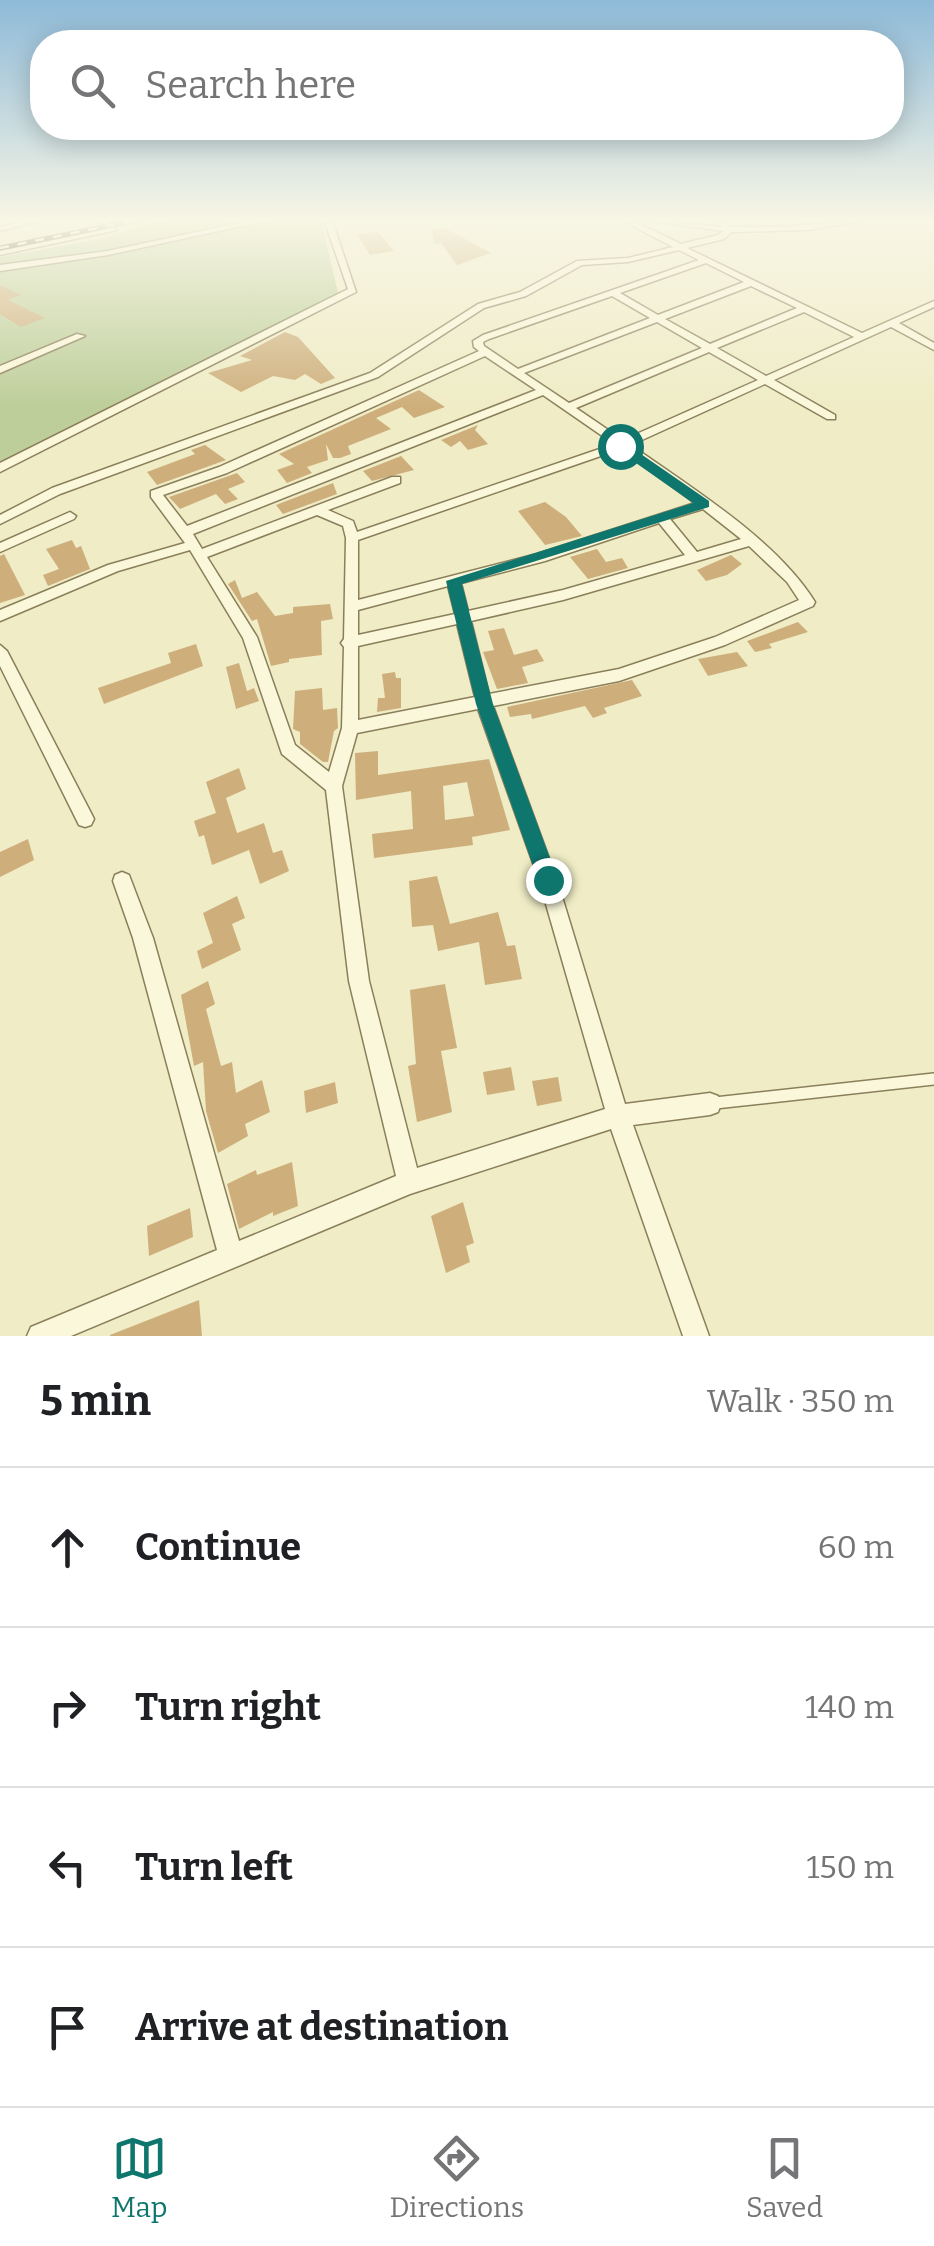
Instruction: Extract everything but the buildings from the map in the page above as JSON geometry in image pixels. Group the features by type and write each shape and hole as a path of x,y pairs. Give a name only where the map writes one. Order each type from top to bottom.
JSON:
{"street":[{"path":"0,468 353,290 350,282"},
{"path":"0,520 56,491 374,375 481,306 523,294 544,282"},
{"path":"350,728 620,676 720,641 808,602 803,587 750,540 486,352 478,341 640,282"},
{"path":"516,373 750,283 858,335"},
{"path":"611,292 831,418"},
{"path":"352,538 620,446 858,335 893,324 934,304"},
{"path":"568,408 803,309"},
{"path":"893,324 934,347"},
{"path":"0,370 80,336"},
{"path":"334,786 288,750 250,637 193,544 155,494 223,470 486,352"},
{"path":"193,544 543,392"},
{"path":"0,616 113,568 316,510 396,480"},
{"path":"350,607 454,581 663,520 704,504"},
{"path":"316,510 348,524 352,538 350,728 334,786 360,980 409,1182"},
{"path":"0,548 70,516"},
{"path":"663,520 694,558"},
{"path":"348,643 562,594 750,540"},
{"path":"454,581 484,704 548,880 618,1116 696,1336"},
{"path":"0,652 85,819"},
{"path":"122,880 142,938 231,1256"},
{"path":"40,1336 409,1182 618,1116 710,1104"}],"lane":[{"path":"710,1104 934,1078"}],"green space":[{"path":"0,282 336,282 338,293 0,463"}],"route":[{"path":"548,880 484,704 454,581 651,524 704,504 620,446"}]}
